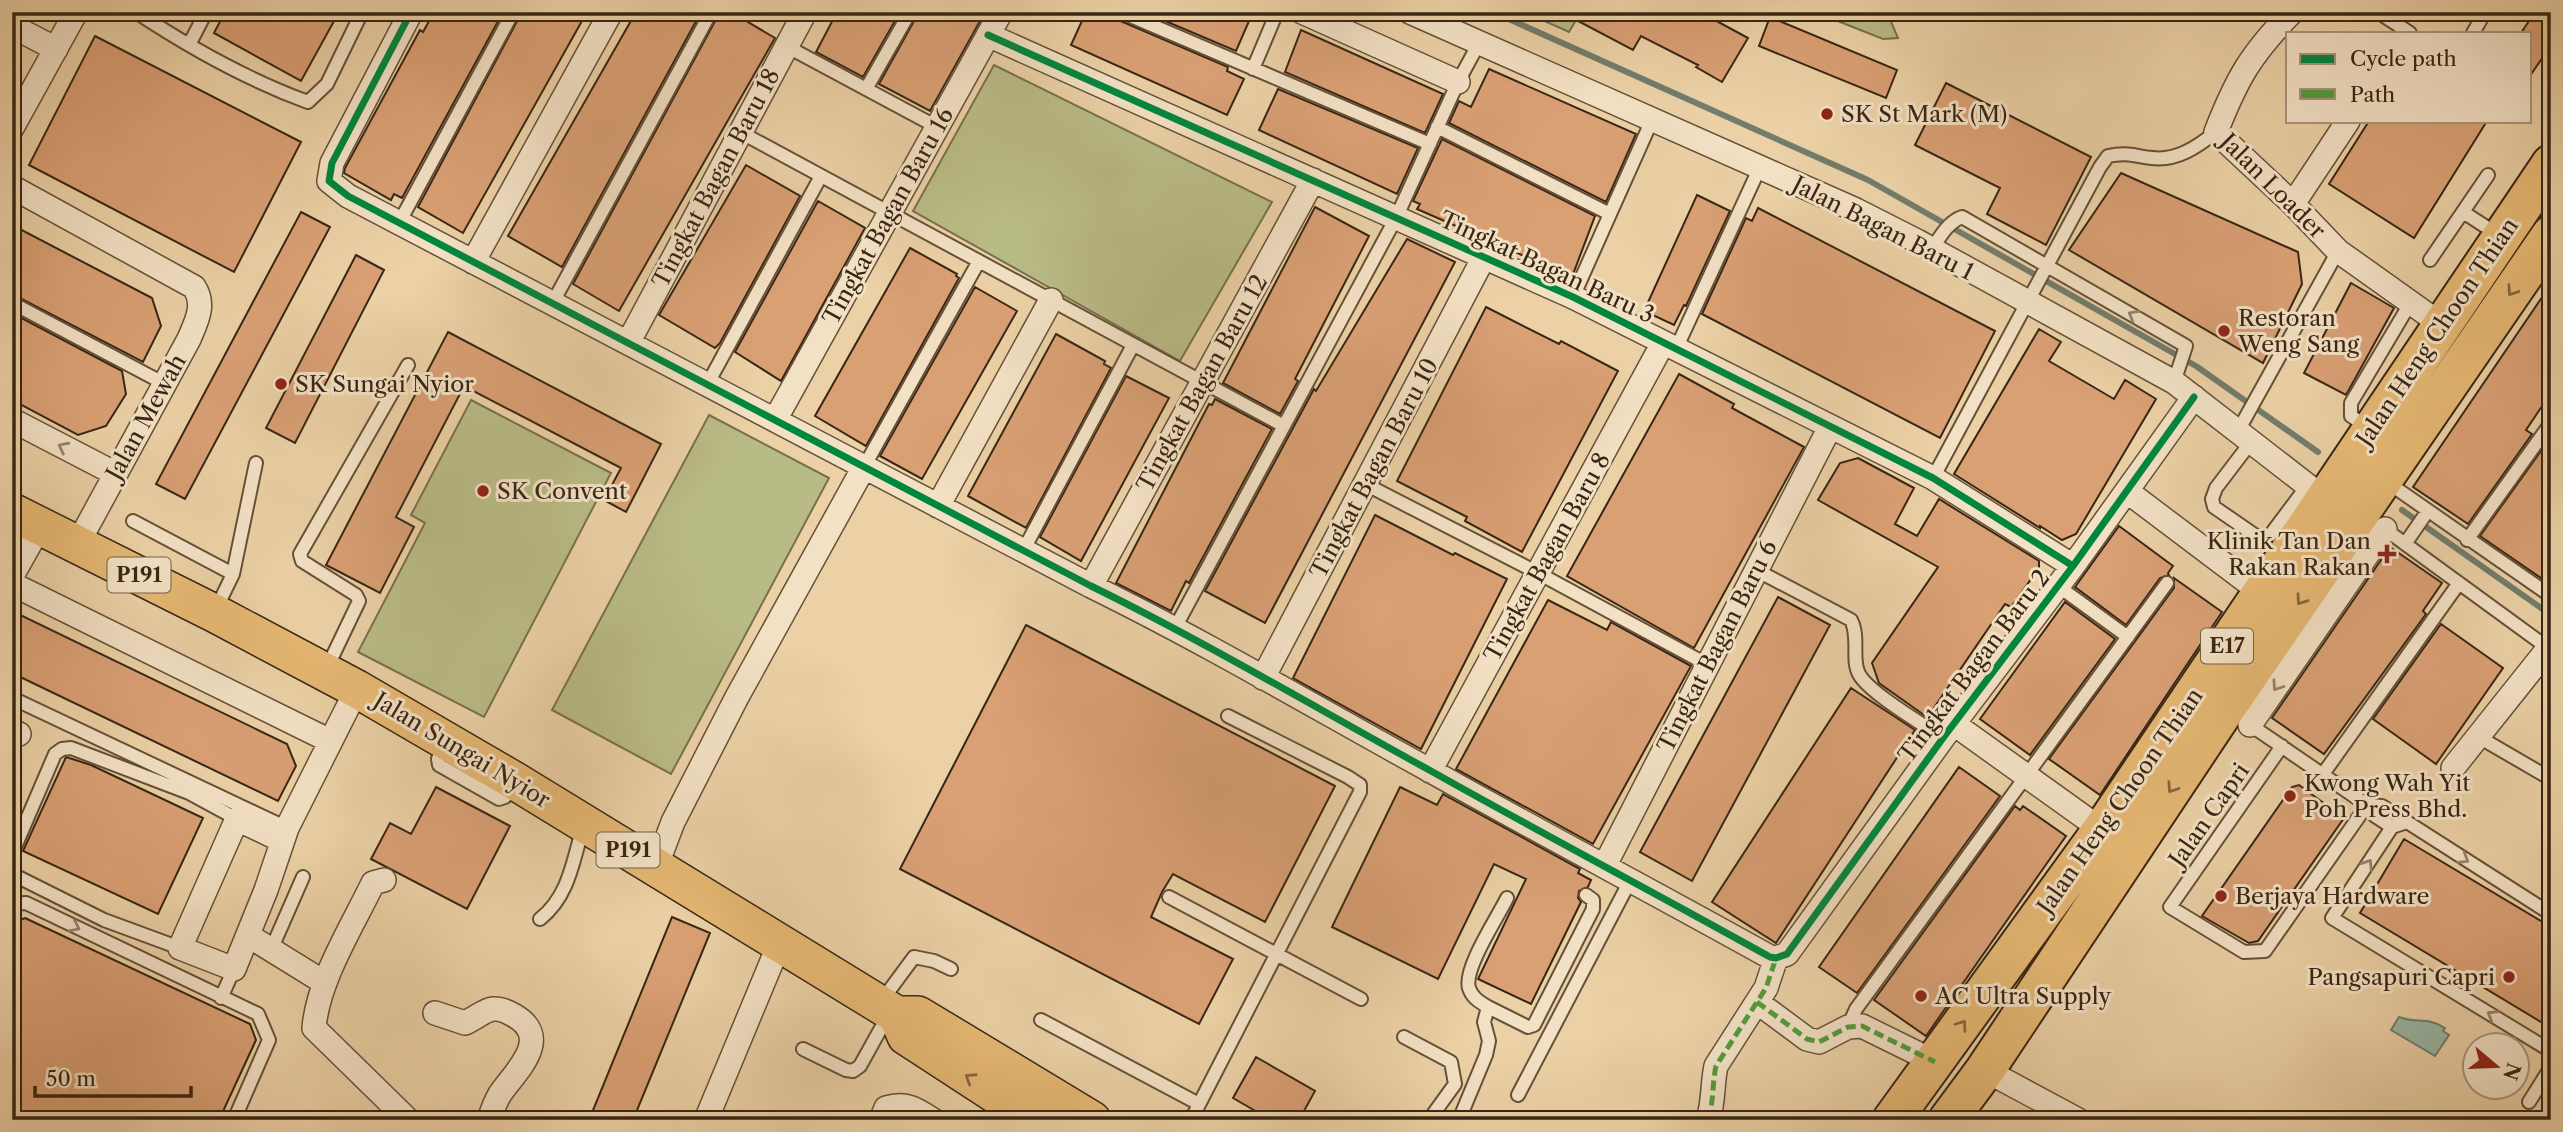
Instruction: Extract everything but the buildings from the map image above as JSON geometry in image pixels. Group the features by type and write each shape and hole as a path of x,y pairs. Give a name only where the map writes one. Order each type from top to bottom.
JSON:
{"highway":[{"name":"Jalan Heng Choon Thian","path":"1892,1120 2102,830 2262,593 2316,492 2372,430 2551,164"},
{"name":"Jalan Heng Choon Thian","path":"1948,1120 2238,716 2373,521 2384,480 2551,235"}],"main road":[{"name":"Jalan Sungai Nyior","path":"26,519 326,671 515,781 889,1010 905,1036 1032,1111 1092,1120"}],"street":[{"path":"12,128 76,12"},
{"path":"411,12 332,163 329,181 348,196 552,304 1175,628 1770,957 1779,957 1766,988 1716,1066 1708,1120"},
{"path":"473,262 611,12"},
{"name":"Tingkat Bagan Baru 18","path":"628,343 805,12"},
{"name":"Tingkat Bagan Baru 16","path":"775,420 1001,12"},
{"path":"1302,12 1458,82"},
{"name":"Jalan Bagan Baru 1","path":"1410,12 1856,210 1937,242 2031,295 2180,366 2194,397 2245,429 2316,492"},
{"name":"Jalan Loader","path":"2292,12 2263,41 2242,71 2216,132 2293,204 2338,251 2442,326"},
{"path":"12,26 56,49"},
{"name":"Tingkat Bagan Baru 3","path":"988,35 1573,297 1933,478 2073,566"},
{"path":"2293,204 2347,122"},
{"name":"Tingkat Bagan Baru 12","path":"1091,586 1312,180"},
{"name":"Jalan Mewah","path":"12,187 194,287 201,304 189,339 77,545"},
{"name":"Tingkat Bagan Baru 10","path":"1263,678 1484,257"},
{"path":"938,506 1051,300"},
{"name":"Tingkat Bagan Baru 8","path":"1430,771 1538,573 1670,346"},
{"name":"Tingkat Bagan Baru 2","path":"1779,957 1787,954 1948,731 2128,492 2194,397"},
{"path":"12,420 114,473"},
{"name":"Tingkat Bagan Baru 6","path":"1605,865 1830,427"},
{"path":"656,867 673,822 737,697 863,467"},
{"path":"2128,492 2262,593"},
{"path":"12,576 26,519"},
{"path":"12,584 330,741"},
{"path":"2452,768 2549,646"},
{"path":"284,834 237,819 180,948 234,970 249,936 284,834 357,689"},
{"path":"1948,731 2025,776 2102,830"},
{"path":"384,880 373,883 325,983 315,1014 314,1028 408,1120"},
{"path":"249,936 325,983"},
{"path":"706,1120 780,942"},
{"path":"1757,1002 1801,1037 1819,1042 1848,1027 1862,1026 1935,1062"},
{"path":"435,1013 465,1023 478,1013 491,1009 505,1010 519,1017 530,1033 531,1051 498,1098 489,1120"},
{"path":"1985,1070 2078,1120"},
{"path":"881,1120 886,1108 901,1104 915,1108 933,1120"}],"lane":[{"path":"189,45 206,12"},
{"path":"138,13 189,45 282,93 308,102 327,84 362,12"},
{"path":"399,223 513,12"},
{"path":"552,304 711,12"},
{"path":"866,89 909,12"},
{"path":"1121,12 1430,144"},
{"path":"1253,69 1277,12"},
{"path":"2378,12 2408,32"},
{"path":"2474,32 2486,12"},
{"path":"1175,628 1396,218 1458,82 1479,43"},
{"path":"786,46 937,127"},
{"path":"1573,297 1652,120"},
{"path":"1437,127 1610,214"},
{"path":"740,132 1284,426"},
{"path":"1933,478 2099,167 2108,156 2125,153 2156,159 2172,157 2195,149 2216,132"},
{"path":"1670,346 1760,167"},
{"path":"2430,260 2488,175"},
{"path":"707,385 821,176"},
{"path":"2463,212 2500,237"},
{"path":"1937,242 1956,219 1962,217 2046,268 2186,346 2180,366"},
{"path":"2316,492 2265,538 2259,538 2214,507 2211,499 2245,429 2257,397 2338,251"},
{"path":"863,467 979,261"},
{"path":"2372,430 2351,416 2349,409 2411,302"},
{"path":"12,303 165,384"},
{"path":"1023,551 1133,345"},
{"path":"326,671 359,601 356,595 302,561 300,554 408,365"},
{"path":"2467,540 2551,424"},
{"path":"214,613 233,574 256,463"},
{"path":"2384,480 2426,513 2551,596"},
{"path":"1365,484 1708,665"},
{"path":"2405,544 2426,513"},
{"path":"132,521 233,574"},
{"path":"2373,521 2549,646"},
{"path":"1756,570 1851,620 1856,628 1858,672 1871,687 1948,731"},
{"path":"1848,1027 1856,1009 2167,583"},
{"path":"2323,775 2459,583"},
{"path":"2058,586 2128,637"},
{"path":"12,698 284,834"},
{"path":"1191,1120 1279,954 1360,792 1360,785 1228,716"},
{"path":"2238,716 2367,805 2375,816 2392,827"},
{"path":"2477,736 2551,779"},
{"name":"Jalan Capri","path":"2282,746 2170,907 2244,952 2265,951 2367,805"},
{"path":"12,854 55,754 62,749 71,748 189,793 237,819"},
{"path":"2367,805 2382,806 2551,914"},
{"path":"2407,822 2392,827 2332,918 2551,1051"},
{"path":"540,919 553,909 567,885 584,823"},
{"path":"12,874 104,920 180,948"},
{"path":"271,950 303,877"},
{"path":"1518,1095 1630,879"},
{"path":"1507,898 1470,971 1469,986 1476,999 1528,1027 1534,1025 1593,909 1593,900 1586,895"},
{"path":"1169,897 1361,999"},
{"path":"12,904 26,903 258,1014 269,1040 234,1120"},
{"path":"803,1049 853,1071 860,1066 914,957 934,961 951,969"},
{"path":"221,998 234,970"},
{"path":"1458,1120 1486,1055 1489,1041 1484,1022 1488,1007"},
{"path":"1041,1020 1199,1104"},
{"path":"1404,1037 1451,1062 1455,1084 1429,1120"},
{"path":"2529,1102 2551,1067"}],"green space":[{"path":"1524,12 1573,12 1579,15 1569,32"},
{"path":"1815,12 1887,12 1898,38 1883,39"},
{"path":"994,65 1272,202 1180,361 913,211"},
{"path":"471,400 611,473 484,717 358,652 425,523 411,515"},
{"path":"709,415 829,478 671,774 552,710"}],"shaded area":[{"path":"2399,1017 2432,1022 2445,1028 2443,1031 2449,1035 2435,1056 2391,1030"}],"waterway":[{"path":"1493,12 1868,180 2196,366 2318,452"},
{"path":"2402,510 2551,615"}],"marked path":[{"path":"1708,1120 1716,1066 1766,988 1776,958"},
{"path":"1757,1002 1807,1039 1819,1042 1848,1027 1862,1026 1935,1062"}],"cycle path":[{"path":"411,12 332,163 329,181 348,196 1177,630 1770,957 1787,954 2194,397"},
{"path":"988,35 1573,297 1933,478 2073,566"}],"place":[{"name":"SK St Mark (M)","path":"1827,114"},
{"name":"Restoran Weng Sang","path":"2224,331"},
{"name":"SK Sungai Nyior","path":"281,384"},
{"name":"SK Convent","path":"483,491"},
{"name":"Klinik Tan Dan Rakan Rakan","path":"2387,554"},
{"name":"Kwong Wah Yit Poh Press Bhd.","path":"2290,796"},
{"name":"Berjaya Hardware","path":"2221,896"},
{"name":"Pangsapuri Capri","path":"2509,977"},
{"name":"AC Ultra Supply","path":"1921,996"}]}
